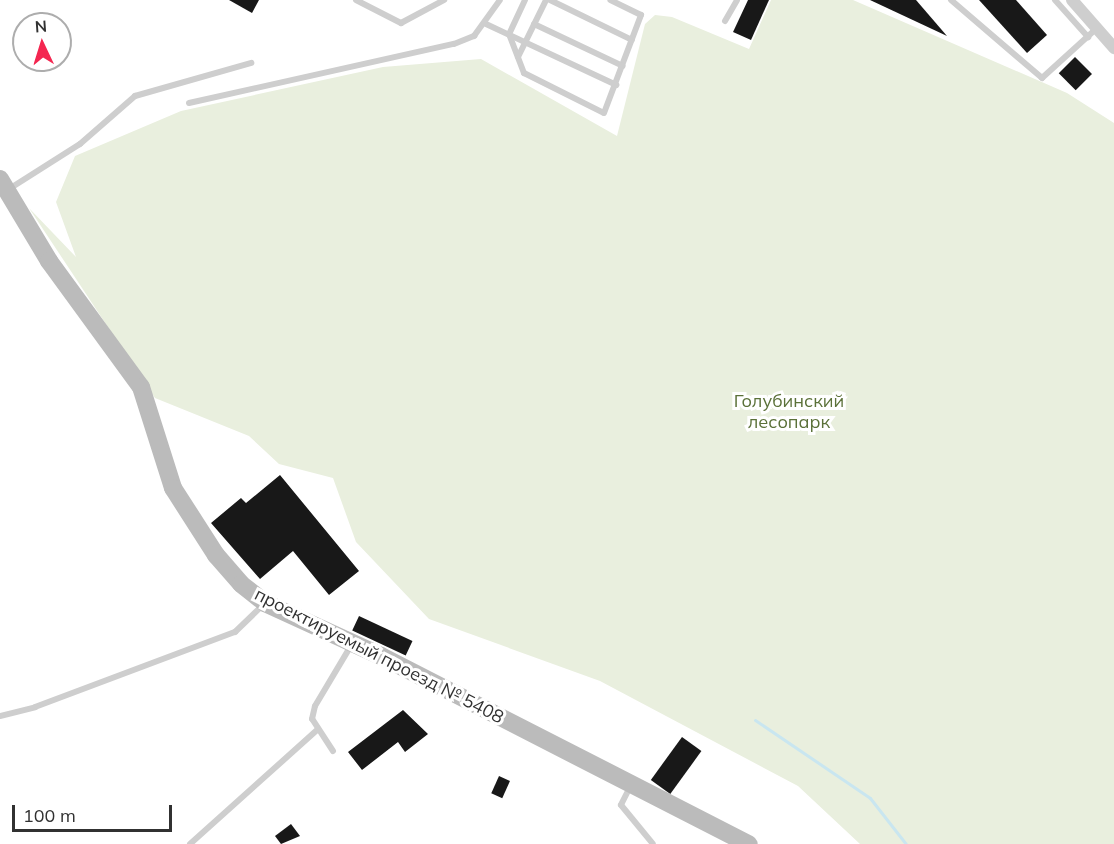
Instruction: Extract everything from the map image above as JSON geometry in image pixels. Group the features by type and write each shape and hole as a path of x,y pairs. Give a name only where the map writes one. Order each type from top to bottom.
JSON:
{"street":[{"path":"1072,0 1092,33 1114,48"},
{"name":"проектируемый проезд № 5408","path":"2,182 49,261 141,387 173,488 216,555 241,584 265,603 353,643 630,786 749,844"}],"lane":[{"path":"356,0 401,23 444,0"},
{"path":"189,103 454,44 474,36 486,24 500,0"},
{"path":"525,0 509,34 524,73 604,113 640,15 610,0"},
{"path":"518,57 548,0 632,40"},
{"path":"725,21 737,0"},
{"path":"951,0 1042,78 1092,33 1055,0"},
{"path":"486,24 616,85"},
{"path":"534,24 622,66"},
{"path":"2,182 80,144 135,96 251,63"},
{"path":"0,716 35,707 235,632 265,603"},
{"path":"333,751 317,730 312,719 315,706 353,643"},
{"path":"190,844 317,730"},
{"path":"630,786 621,805 653,844"}],"green space":[{"name":"Голубинский лесопарк","path":"771,0 853,0 1067,93 1114,123 1114,844 860,844 798,786 600,681 429,619 356,542 333,478 279,464 249,436 155,398 29,208 76,257 56,202 75,156 181,111 383,67 481,59 617,136 645,24 655,15 672,17 749,49"}],"building":[{"path":"229,0 259,0 252,13"},
{"path":"748,0 769,0 751,40 733,32"},
{"path":"870,0 916,0 947,36"},
{"path":"979,0 1016,0 1047,35 1027,53"},
{"path":"1075,57 1092,74 1076,90 1059,73"},
{"path":"280,475 359,571 329,595 293,551 260,579 211,523 241,498 246,503"},
{"path":"359,616 412,641 406,655 352,631"},
{"path":"403,710 428,734 405,752 398,742 362,770 348,752"},
{"path":"682,737 701,751 670,794 651,780"},
{"path":"499,776 510,781 502,798 491,793"},
{"path":"291,824 300,836 281,844 275,836"}],"waterway":[{"path":"755,720 870,798 906,844"}]}
